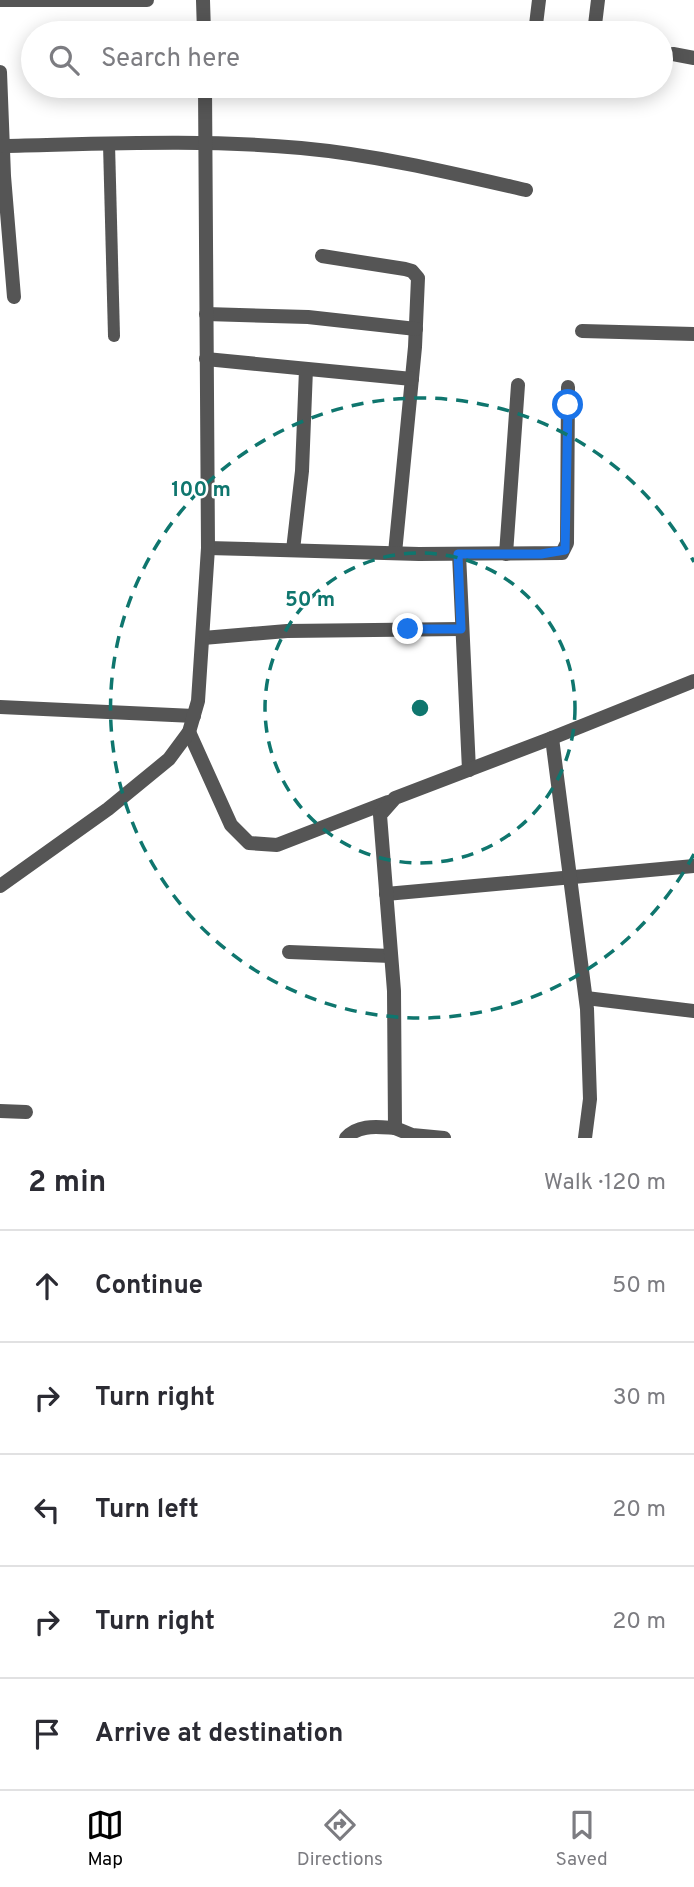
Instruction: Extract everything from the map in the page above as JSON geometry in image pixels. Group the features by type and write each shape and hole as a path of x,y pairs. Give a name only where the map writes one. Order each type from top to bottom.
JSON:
{"street":[{"path":"0,0 147,0"},
{"path":"203,0 204,21"},
{"path":"536,21 539,0"},
{"path":"595,21 598,0"},
{"path":"673,54 694,58"},
{"path":"0,72 14,297"},
{"path":"0,886 108,809 169,759 189,732 194,716 200,684 208,548 205,98"},
{"path":"3,146 207,143 326,151 434,169 526,190"},
{"path":"322,256 405,269 416,274 416,330 395,553"},
{"path":"206,314 309,317 416,330"},
{"path":"582,331 694,334"},
{"path":"206,359 412,379"},
{"path":"293,550 302,471 306,369"},
{"path":"506,554 518,385"},
{"path":"208,548 558,554 565,550 568,387"},
{"path":"458,554 469,770"},
{"path":"203,638 287,631 461,629"},
{"path":"189,732 231,825 249,843 277,845 694,681"},
{"path":"0,707 194,716"},
{"path":"552,738 586,998 589,1138"},
{"path":"388,802 380,815 391,957 395,1128"},
{"path":"386,894 694,866"},
{"path":"289,952 391,957"},
{"path":"586,998 694,1012"},
{"path":"0,1111 26,1112"},
{"path":"346,1138 353,1130 370,1126 395,1128 412,1135 436,1138"}],"lane":[{"path":"109,144 114,336"}],"route":[{"path":"408,629 461,629 458,554 558,554 565,550 568,405"}]}
